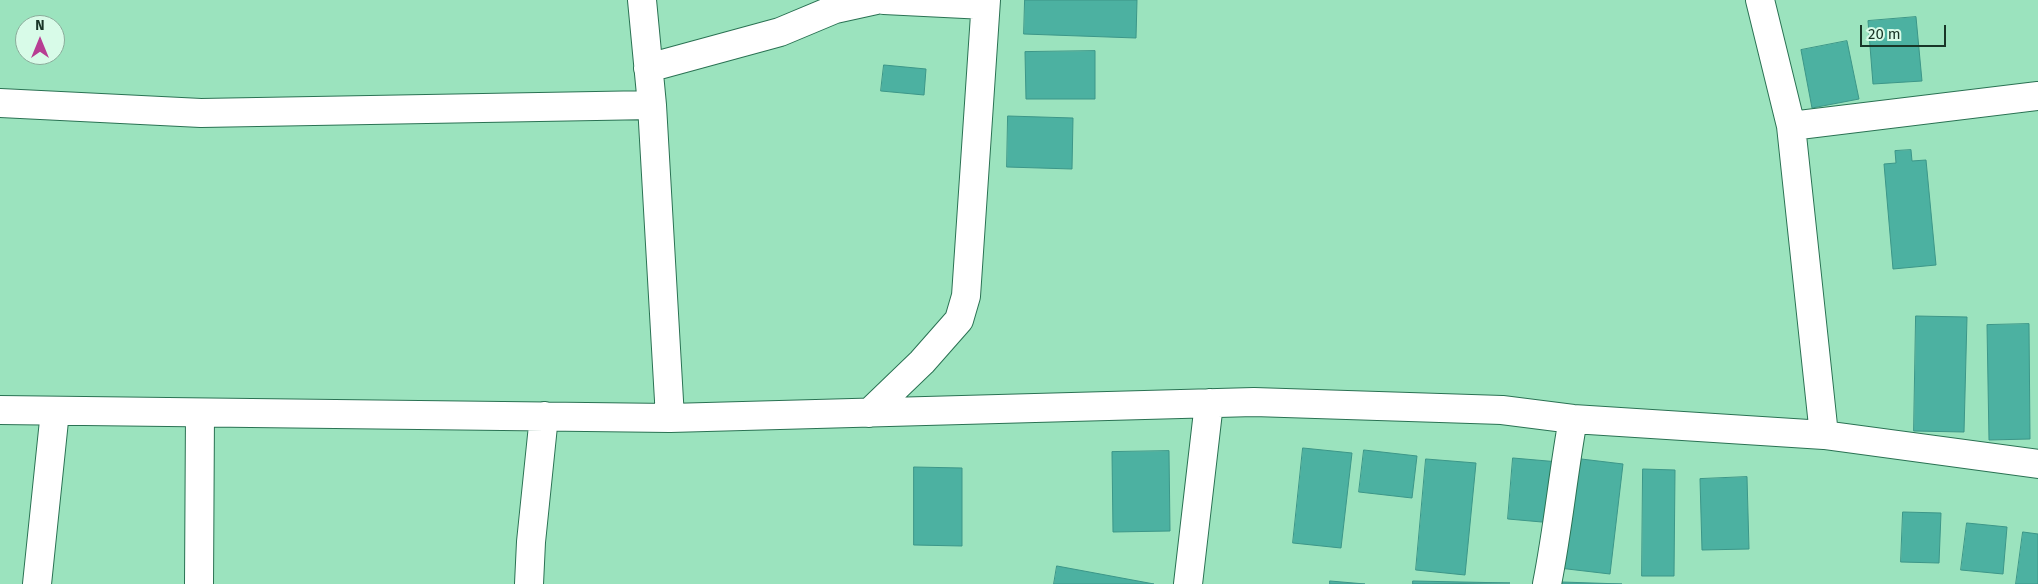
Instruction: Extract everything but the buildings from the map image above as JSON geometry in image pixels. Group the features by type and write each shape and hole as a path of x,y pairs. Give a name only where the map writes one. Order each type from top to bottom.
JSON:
{"street":[{"path":"642,0 652,105 670,418"},
{"path":"648,68 780,32 834,9 876,0"},
{"path":"870,413 922,362 958,320 966,296 985,2 884,0"},
{"path":"1760,0 1790,126 1824,435"},
{"path":"1790,126 2038,96"},
{"path":"0,102 201,113 652,105"},
{"path":"1188,584 1209,402"},
{"path":"0,410 670,418 1264,402 1502,410 1573,419 1824,435 2038,464"},
{"path":"37,584 55,411"},
{"path":"199,584 200,413"},
{"path":"530,584 531,542 544,416"},
{"path":"1547,584 1554,546 1564,466 1573,419"}]}
